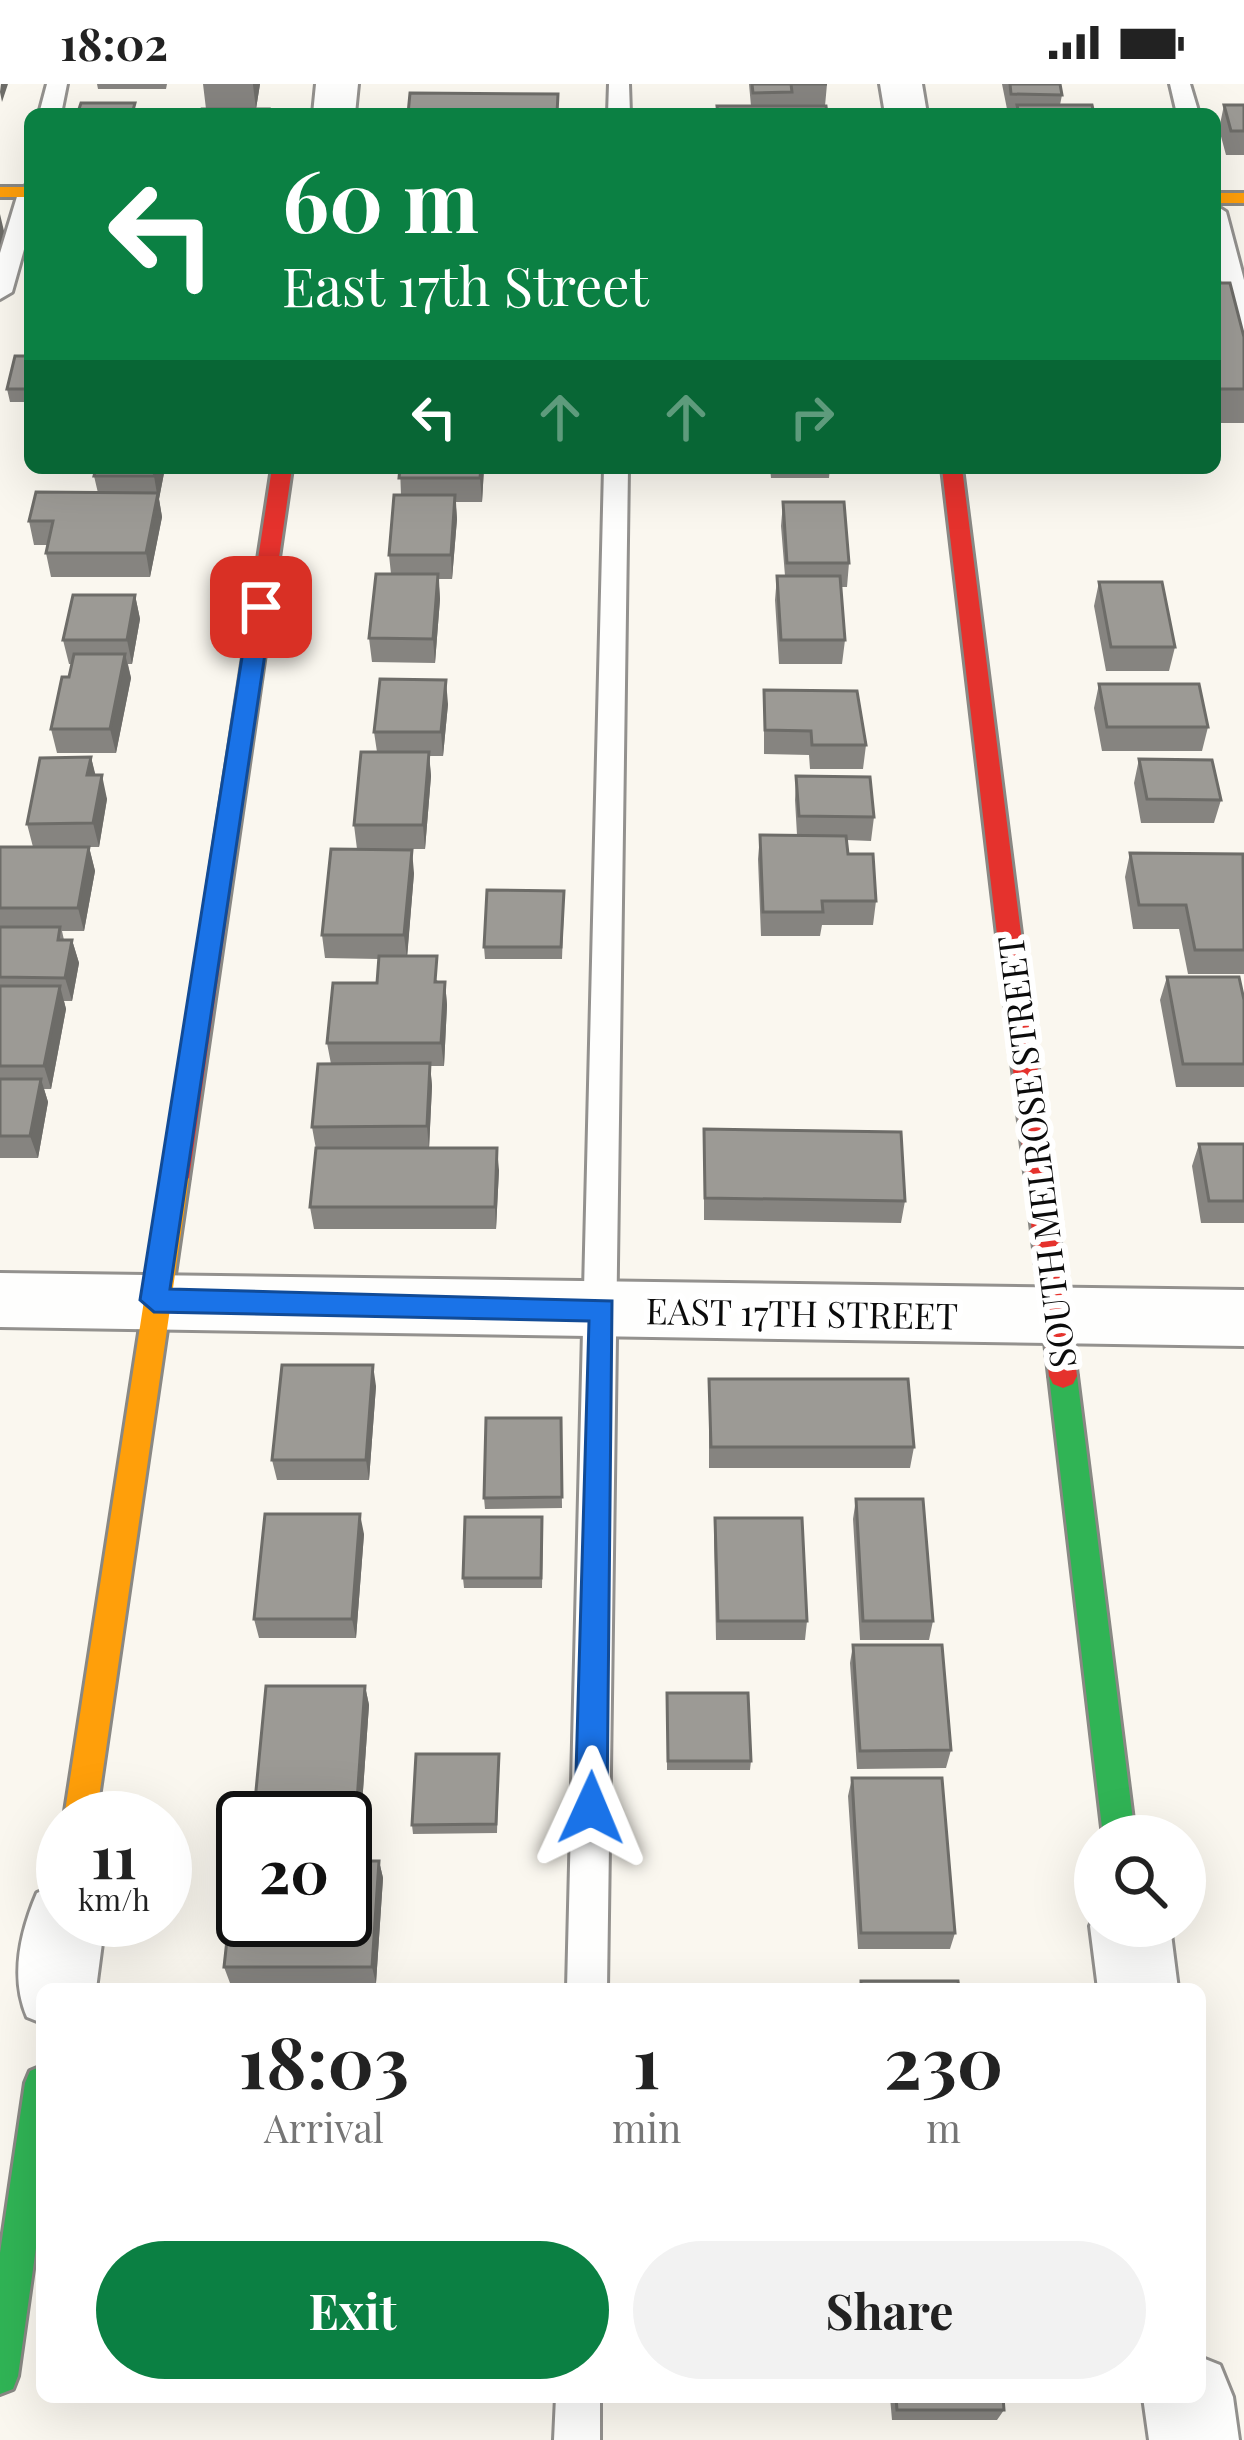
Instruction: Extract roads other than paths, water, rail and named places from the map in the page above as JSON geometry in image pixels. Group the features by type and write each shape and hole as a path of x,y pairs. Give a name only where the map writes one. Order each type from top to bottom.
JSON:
{"street":[{"path":"84,1791 281,474"},
{"name":"SOUTH MELROSE STREET","path":"953,474 1116,1815"},
{"name":"EAST 17TH STREET","path":"0,1300 1244,1318"},
{"path":"57,1983 61,1947"},
{"path":"1133,1947 1137,1983"},
{"path":"0,2377 36,2126"},
{"path":"1189,2403 1194,2440"}],"lane":[{"path":"0,292 24,211"},
{"path":"1221,235 1244,324"},
{"path":"587,1983 616,474"},
{"path":"577,2440 578,2403"}]}
